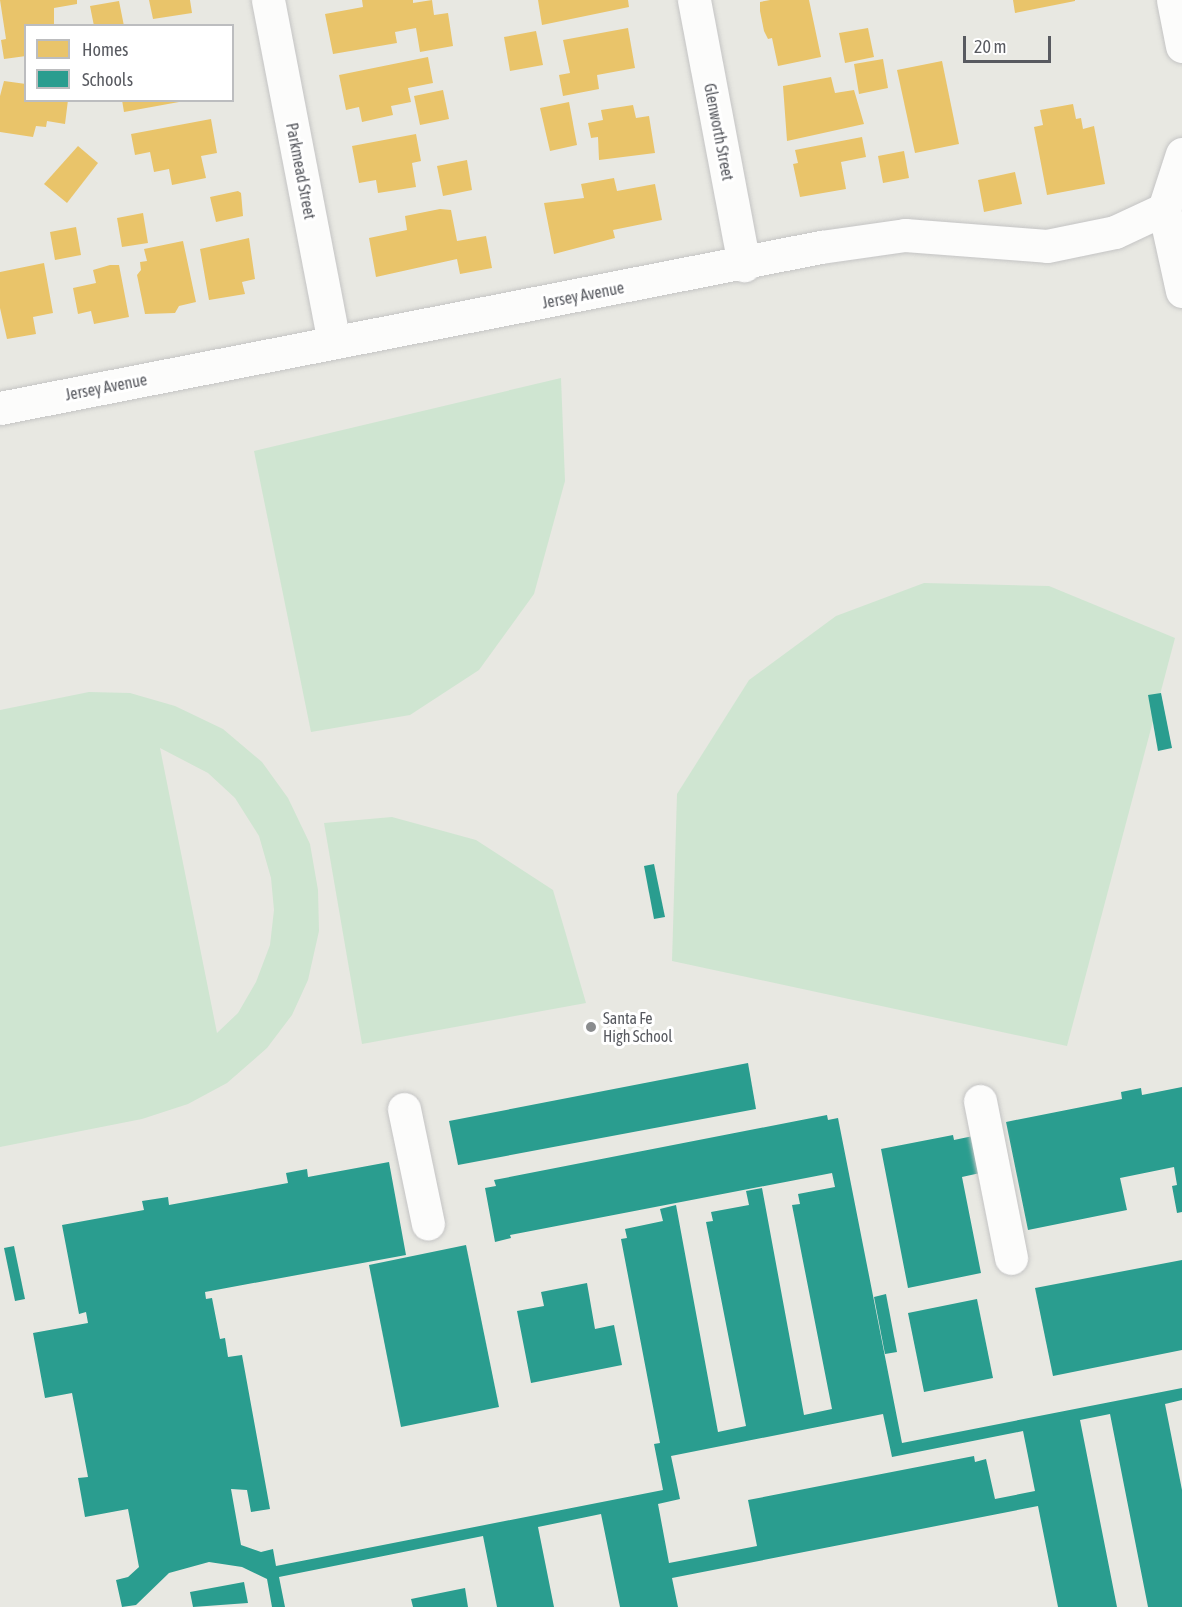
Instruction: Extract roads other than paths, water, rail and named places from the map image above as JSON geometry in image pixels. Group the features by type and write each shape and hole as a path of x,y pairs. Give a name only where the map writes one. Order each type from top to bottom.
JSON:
{"street":[{"name":"Parkmead Street","path":"268,0 334,342"},
{"name":"Glenworth Street","path":"694,0 744,265"},
{"path":"1173,0 1182,46"},
{"path":"1182,154 1164,209 1182,291"},
{"name":"Jersey Avenue","path":"0,408 744,265 821,247 905,235 1047,246 1114,232 1164,209"},
{"path":"980,1101 1011,1258"},
{"path":"404,1109 428,1224"}],"place":[{"name":"Santa Fe High School","path":"591,1027"}]}
